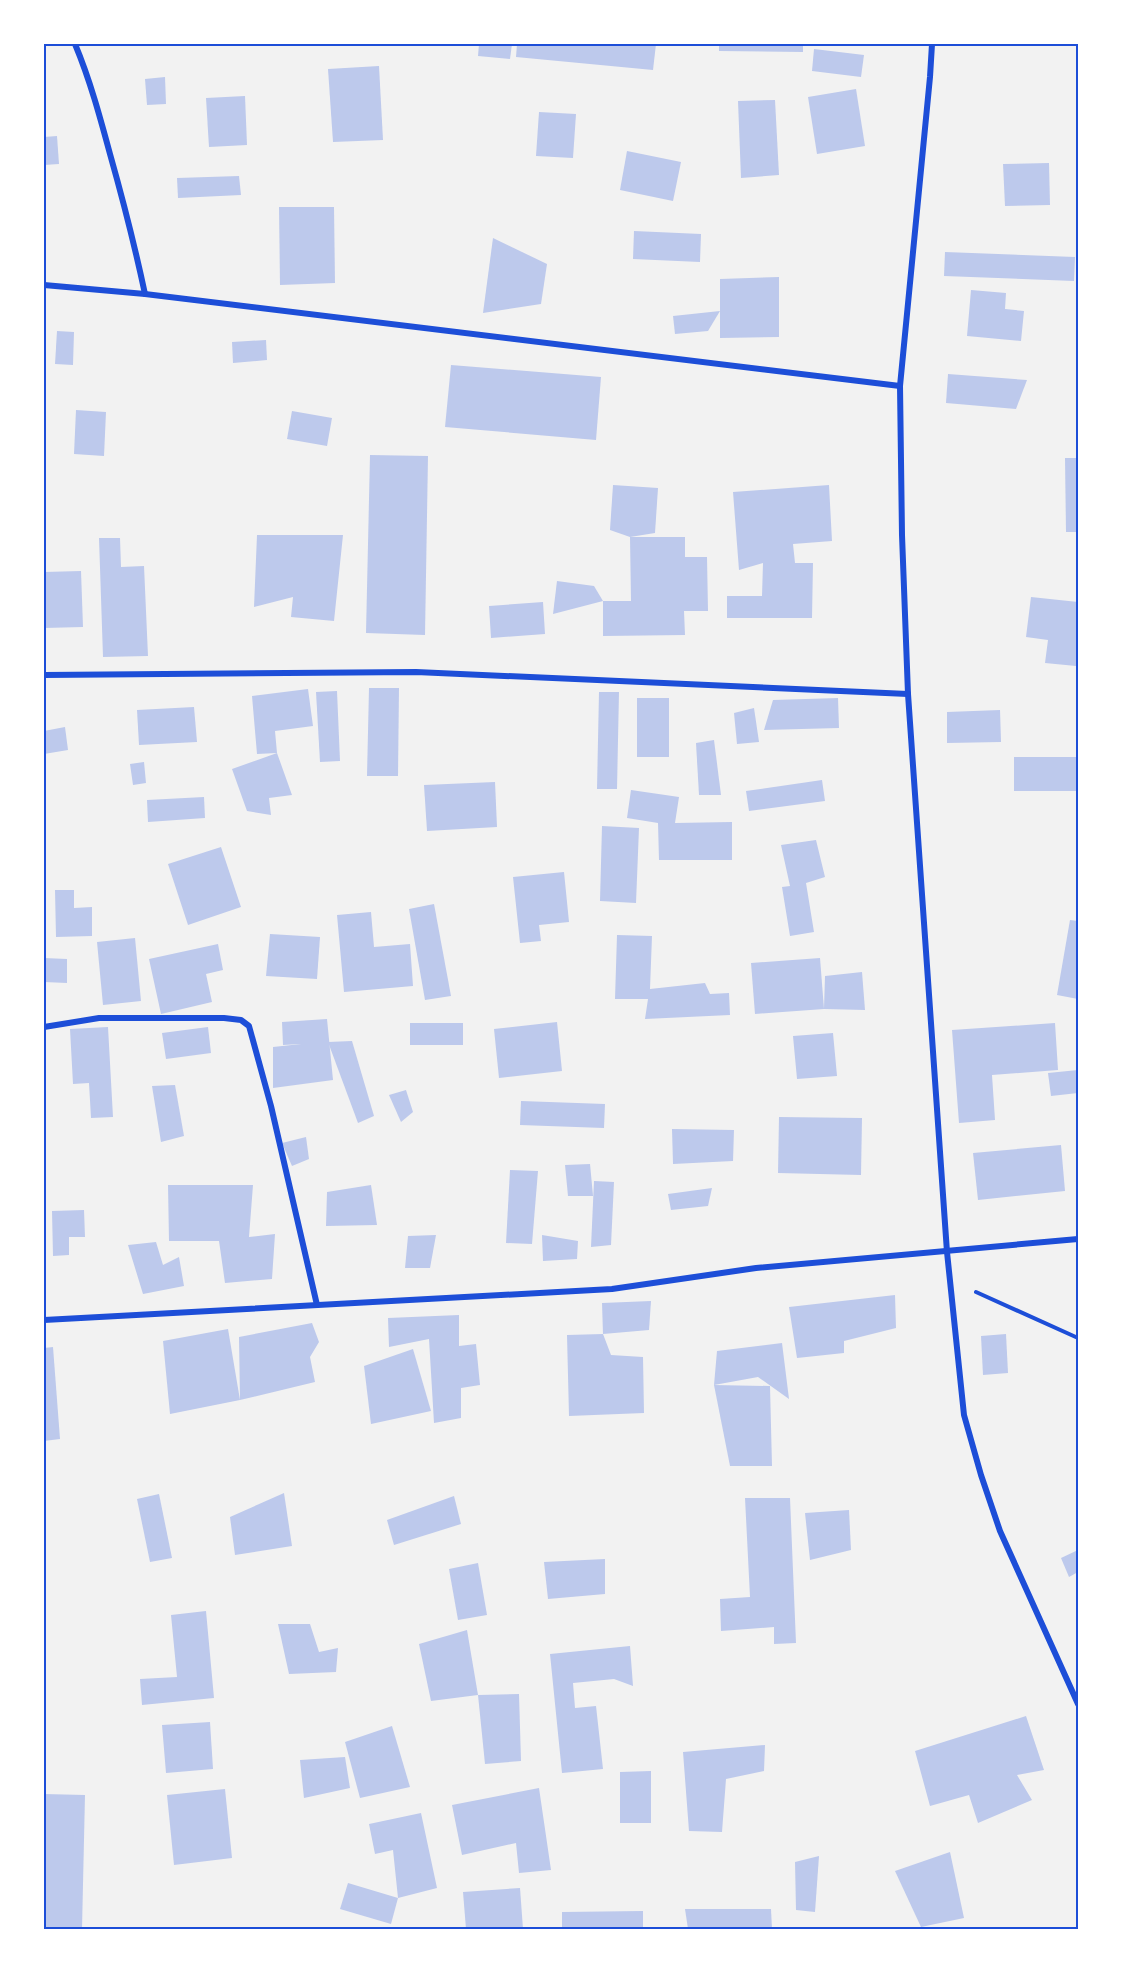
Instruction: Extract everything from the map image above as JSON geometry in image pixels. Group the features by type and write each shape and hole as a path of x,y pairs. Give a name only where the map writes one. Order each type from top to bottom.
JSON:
{"street":[{"path":"75,44 87,74 107,143 146,294"},
{"path":"932,44 900,386 902,535 908,694 947,1252 964,1415 981,1475 1000,1531 1078,1704"},
{"path":"44,285 146,294 900,386"},
{"path":"44,675 416,672 908,694"},
{"path":"44,1027 99,1018 224,1018 241,1020 249,1026 271,1106 316,1305"},
{"path":"44,1320 612,1289 756,1268 1078,1239"}],"path":[{"path":"950,1283 990,1297 1078,1338"}],"building":[{"path":"479,44 512,44 510,59 478,56"},
{"path":"517,44 656,44 653,70 516,57"},
{"path":"719,44 803,44 803,52 719,51"},
{"path":"814,49 864,55 861,77 812,71"},
{"path":"379,66 383,140 333,142 328,69"},
{"path":"165,77 166,104 147,105 145,79"},
{"path":"856,89 865,146 817,154 808,97"},
{"path":"245,96 247,145 209,147 206,98"},
{"path":"775,100 779,175 741,178 738,101"},
{"path":"539,112 576,114 573,158 536,156"},
{"path":"57,136 59,164 44,165 44,137"},
{"path":"627,151 681,162 673,201 620,190"},
{"path":"1049,163 1050,205 1005,206 1003,164"},
{"path":"239,176 241,195 178,198 177,178"},
{"path":"279,207 334,207 335,283 280,285"},
{"path":"634,231 701,234 700,262 633,259"},
{"path":"493,238 547,264 541,304 483,313"},
{"path":"945,252 1075,257 1074,281 944,276"},
{"path":"779,277 779,337 720,338 720,279"},
{"path":"971,290 1006,293 1005,309 1024,311 1021,341 967,336"},
{"path":"720,311 708,331 675,334 673,316"},
{"path":"57,331 74,332 73,365 55,364"},
{"path":"266,340 267,360 233,363 232,342"},
{"path":"451,365 601,377 596,440 445,427"},
{"path":"948,374 1027,380 1016,409 946,403"},
{"path":"76,410 106,412 104,456 74,454"},
{"path":"292,411 332,418 327,446 287,439"},
{"path":"370,455 428,456 425,635 366,633"},
{"path":"1065,458 1078,458 1078,532 1066,532"},
{"path":"613,485 658,488 655,533 630,537 610,530"},
{"path":"829,485 832,541 793,544 795,563 813,563 812,618 727,618 727,596 762,596 763,563 739,570 733,492"},
{"path":"257,535 343,535 334,621 291,617 293,597 254,607"},
{"path":"630,537 685,537 685,557 707,557 708,611 684,611 685,635 603,636 603,601 631,601"},
{"path":"99,538 120,538 121,567 144,566 148,656 103,657"},
{"path":"81,571 83,627 44,628 44,572"},
{"path":"557,581 594,586 603,601 553,614"},
{"path":"1031,597 1078,602 1076,666 1045,663 1048,640 1026,637"},
{"path":"543,602 545,634 491,638 489,606"},
{"path":"369,688 399,688 398,776 367,776"},
{"path":"308,689 313,726 275,731 277,753 257,754 252,696"},
{"path":"337,691 340,761 320,762 316,692"},
{"path":"599,692 619,692 617,789 597,789"},
{"path":"637,698 669,698 669,757 637,757"},
{"path":"838,698 839,728 764,730 773,700"},
{"path":"194,707 197,742 139,745 137,710"},
{"path":"754,708 759,742 737,744 734,713"},
{"path":"1000,710 1001,742 947,743 947,712"},
{"path":"65,727 68,750 44,754 44,731"},
{"path":"714,740 721,795 699,795 696,743"},
{"path":"277,753 292,795 269,798 271,815 247,811 232,769"},
{"path":"1014,757 1078,757 1078,791 1014,791"},
{"path":"144,762 146,783 133,785 130,764"},
{"path":"822,780 825,801 749,811 746,791"},
{"path":"495,782 497,827 427,831 424,785"},
{"path":"631,790 679,797 675,823 732,822 732,860 659,860 658,823 627,818"},
{"path":"204,797 205,818 148,822 147,800"},
{"path":"602,826 639,828 636,903 600,901"},
{"path":"816,840 825,877 806,883 814,932 790,936 782,887 790,886 781,845"},
{"path":"221,847 241,907 188,925 168,864"},
{"path":"564,872 569,922 539,925 541,941 520,943 513,877"},
{"path":"55,890 74,890 74,908 92,907 92,936 56,937"},
{"path":"434,904 451,996 425,1000 409,909"},
{"path":"371,912 374,947 410,944 413,986 344,992 337,915"},
{"path":"1070,920 1078,921 1078,999 1057,995"},
{"path":"270,934 320,937 317,979 266,976"},
{"path":"617,935 652,936 650,989 705,983 710,994 729,993 730,1015 645,1019 648,999 615,999"},
{"path":"135,938 141,1001 103,1005 97,942"},
{"path":"218,944 223,970 206,974 212,1002 161,1014 149,959"},
{"path":"44,958 67,959 67,983 44,982"},
{"path":"820,958 824,1009 755,1014 751,963"},
{"path":"862,972 865,1010 824,1009 825,976"},
{"path":"327,1019 333,1080 273,1088 273,1047 301,1044 283,1045 282,1022"},
{"path":"557,1022 562,1071 499,1078 494,1029"},
{"path":"410,1023 463,1023 463,1045 410,1045"},
{"path":"1055,1023 1058,1070 992,1075 995,1120 959,1123 952,1030"},
{"path":"108,1027 113,1117 91,1118 89,1083 73,1084 70,1029"},
{"path":"208,1027 211,1053 166,1059 162,1033"},
{"path":"833,1033 837,1076 797,1079 793,1036"},
{"path":"352,1041 374,1116 358,1123 328,1042"},
{"path":"1078,1070 1078,1093 1051,1096 1048,1073"},
{"path":"175,1085 184,1136 161,1142 152,1086"},
{"path":"406,1090 413,1112 401,1122 389,1095"},
{"path":"521,1101 605,1104 604,1128 520,1125"},
{"path":"779,1117 862,1118 861,1175 778,1173"},
{"path":"672,1129 734,1130 733,1161 673,1164"},
{"path":"306,1137 309,1159 292,1166 282,1143"},
{"path":"1061,1145 1065,1191 978,1200 973,1153"},
{"path":"590,1164 593,1196 568,1196 565,1165"},
{"path":"510,1170 538,1171 532,1244 506,1243"},
{"path":"594,1181 614,1182 611,1245 591,1247"},
{"path":"168,1185 253,1185 249,1237 275,1234 272,1279 225,1283 219,1241 169,1241"},
{"path":"371,1185 377,1225 326,1226 327,1192"},
{"path":"712,1188 708,1206 671,1210 668,1194"},
{"path":"84,1210 85,1237 69,1237 69,1255 53,1256 52,1211"},
{"path":"436,1235 430,1268 405,1268 408,1236"},
{"path":"542,1235 578,1241 577,1259 543,1261"},
{"path":"156,1242 163,1265 179,1257 184,1286 143,1294 128,1245"},
{"path":"895,1295 896,1328 844,1341 844,1353 797,1358 789,1307"},
{"path":"651,1301 649,1330 603,1334 602,1303"},
{"path":"459,1315 459,1346 476,1344 480,1385 461,1388 461,1418 434,1423 429,1339 389,1347 388,1318"},
{"path":"312,1323 319,1342 310,1357 315,1382 240,1400 239,1337"},
{"path":"228,1329 240,1400 170,1414 163,1341"},
{"path":"603,1334 611,1355 643,1357 644,1413 569,1416 567,1335"},
{"path":"1006,1334 1008,1373 983,1375 981,1336"},
{"path":"782,1343 789,1399 758,1377 714,1385 717,1351"},
{"path":"53,1347 60,1439 44,1441 44,1348"},
{"path":"413,1349 431,1411 371,1424 364,1366"},
{"path":"714,1385 770,1386 772,1466 730,1466"},
{"path":"284,1493 292,1546 235,1555 230,1517"},
{"path":"159,1494 172,1558 150,1562 137,1499"},
{"path":"454,1496 461,1524 394,1545 387,1520"},
{"path":"745,1498 790,1498 796,1643 774,1644 774,1627 721,1631 720,1599 750,1597"},
{"path":"849,1510 851,1550 810,1560 805,1513"},
{"path":"1078,1550 1078,1572 1069,1577 1061,1558"},
{"path":"605,1559 605,1594 548,1599 544,1562"},
{"path":"478,1563 487,1615 458,1620 449,1569"},
{"path":"206,1611 214,1698 142,1705 140,1679 177,1677 171,1615"},
{"path":"278,1624 310,1624 319,1652 338,1648 336,1672 289,1674"},
{"path":"467,1630 478,1695 431,1701 419,1644"},
{"path":"630,1646 633,1686 614,1679 573,1683 575,1708 596,1706 603,1769 562,1773 550,1654"},
{"path":"519,1694 521,1761 485,1764 478,1695"},
{"path":"1026,1716 1044,1770 1017,1775 1032,1800 978,1823 969,1795 930,1806 915,1751"},
{"path":"210,1722 213,1769 166,1773 162,1725"},
{"path":"392,1726 410,1787 360,1798 345,1742"},
{"path":"765,1745 764,1771 726,1779 722,1832 689,1831 683,1752"},
{"path":"345,1757 350,1788 304,1798 300,1760"},
{"path":"651,1771 651,1823 620,1823 620,1772"},
{"path":"539,1788 551,1870 519,1873 516,1843 462,1855 452,1805"},
{"path":"225,1789 232,1858 174,1865 167,1795"},
{"path":"44,1794 85,1795 82,1929 44,1929"},
{"path":"421,1813 437,1888 398,1898 393,1850 375,1854 369,1824"},
{"path":"950,1852 964,1918 921,1927 895,1871"},
{"path":"819,1856 815,1912 796,1910 795,1862"},
{"path":"348,1883 398,1898 391,1924 340,1909"},
{"path":"520,1888 523,1929 466,1929 463,1892"},
{"path":"685,1909 771,1909 772,1929 688,1929"},
{"path":"643,1911 643,1929 562,1929 562,1912"}]}
